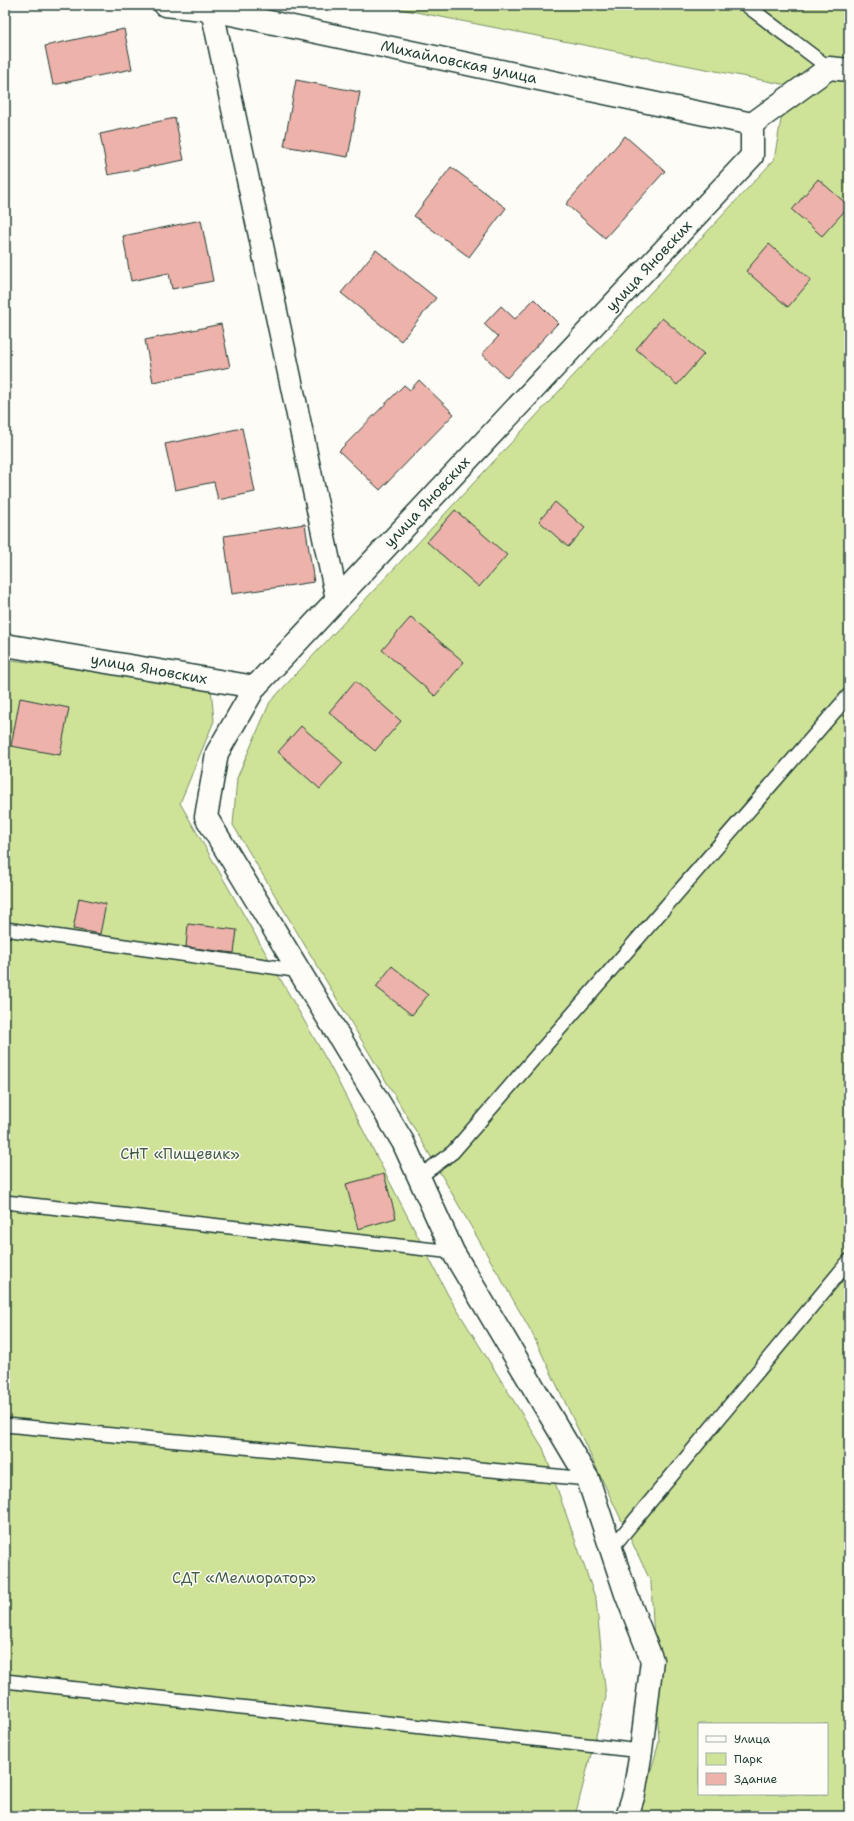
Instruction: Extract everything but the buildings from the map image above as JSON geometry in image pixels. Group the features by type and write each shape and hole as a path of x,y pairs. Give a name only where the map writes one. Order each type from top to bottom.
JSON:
{"street":[{"name":"Михайловская улица","path":"165,5 212,10 752,124"},
{"path":"212,10 337,599"},
{"path":"752,124 839,69"},
{"name":"улица Яновских","path":"5,645 255,687 752,156 752,124"},
{"path":"255,687 217,753 206,817 301,971 403,1142 453,1252 588,1480 626,1594 652,1660 641,1751 634,1794 627,1816"}],"lane":[{"path":"746,5 839,69"},
{"path":"419,1177 453,1152 849,695"},
{"path":"5,929 301,971"},
{"path":"5,1202 453,1252"},
{"path":"611,1549 849,1261"},
{"path":"5,1425 588,1480"},
{"path":"5,1681 641,1751"}],"green space":[{"path":"380,5 849,5 849,1816 638,1816 659,1742 651,1582 531,1331 423,1143 233,825 237,778 270,702 774,160 787,85"},
{"path":"5,659 211,688 214,721 180,803 330,1066 448,1295 543,1448 596,1600 606,1697 575,1816 5,1816"}],"park label":[{"name":"СНТ «Пищевик»","path":"180,1154"},
{"name":"СДТ «Мелиоратор»","path":"244,1578"}]}
